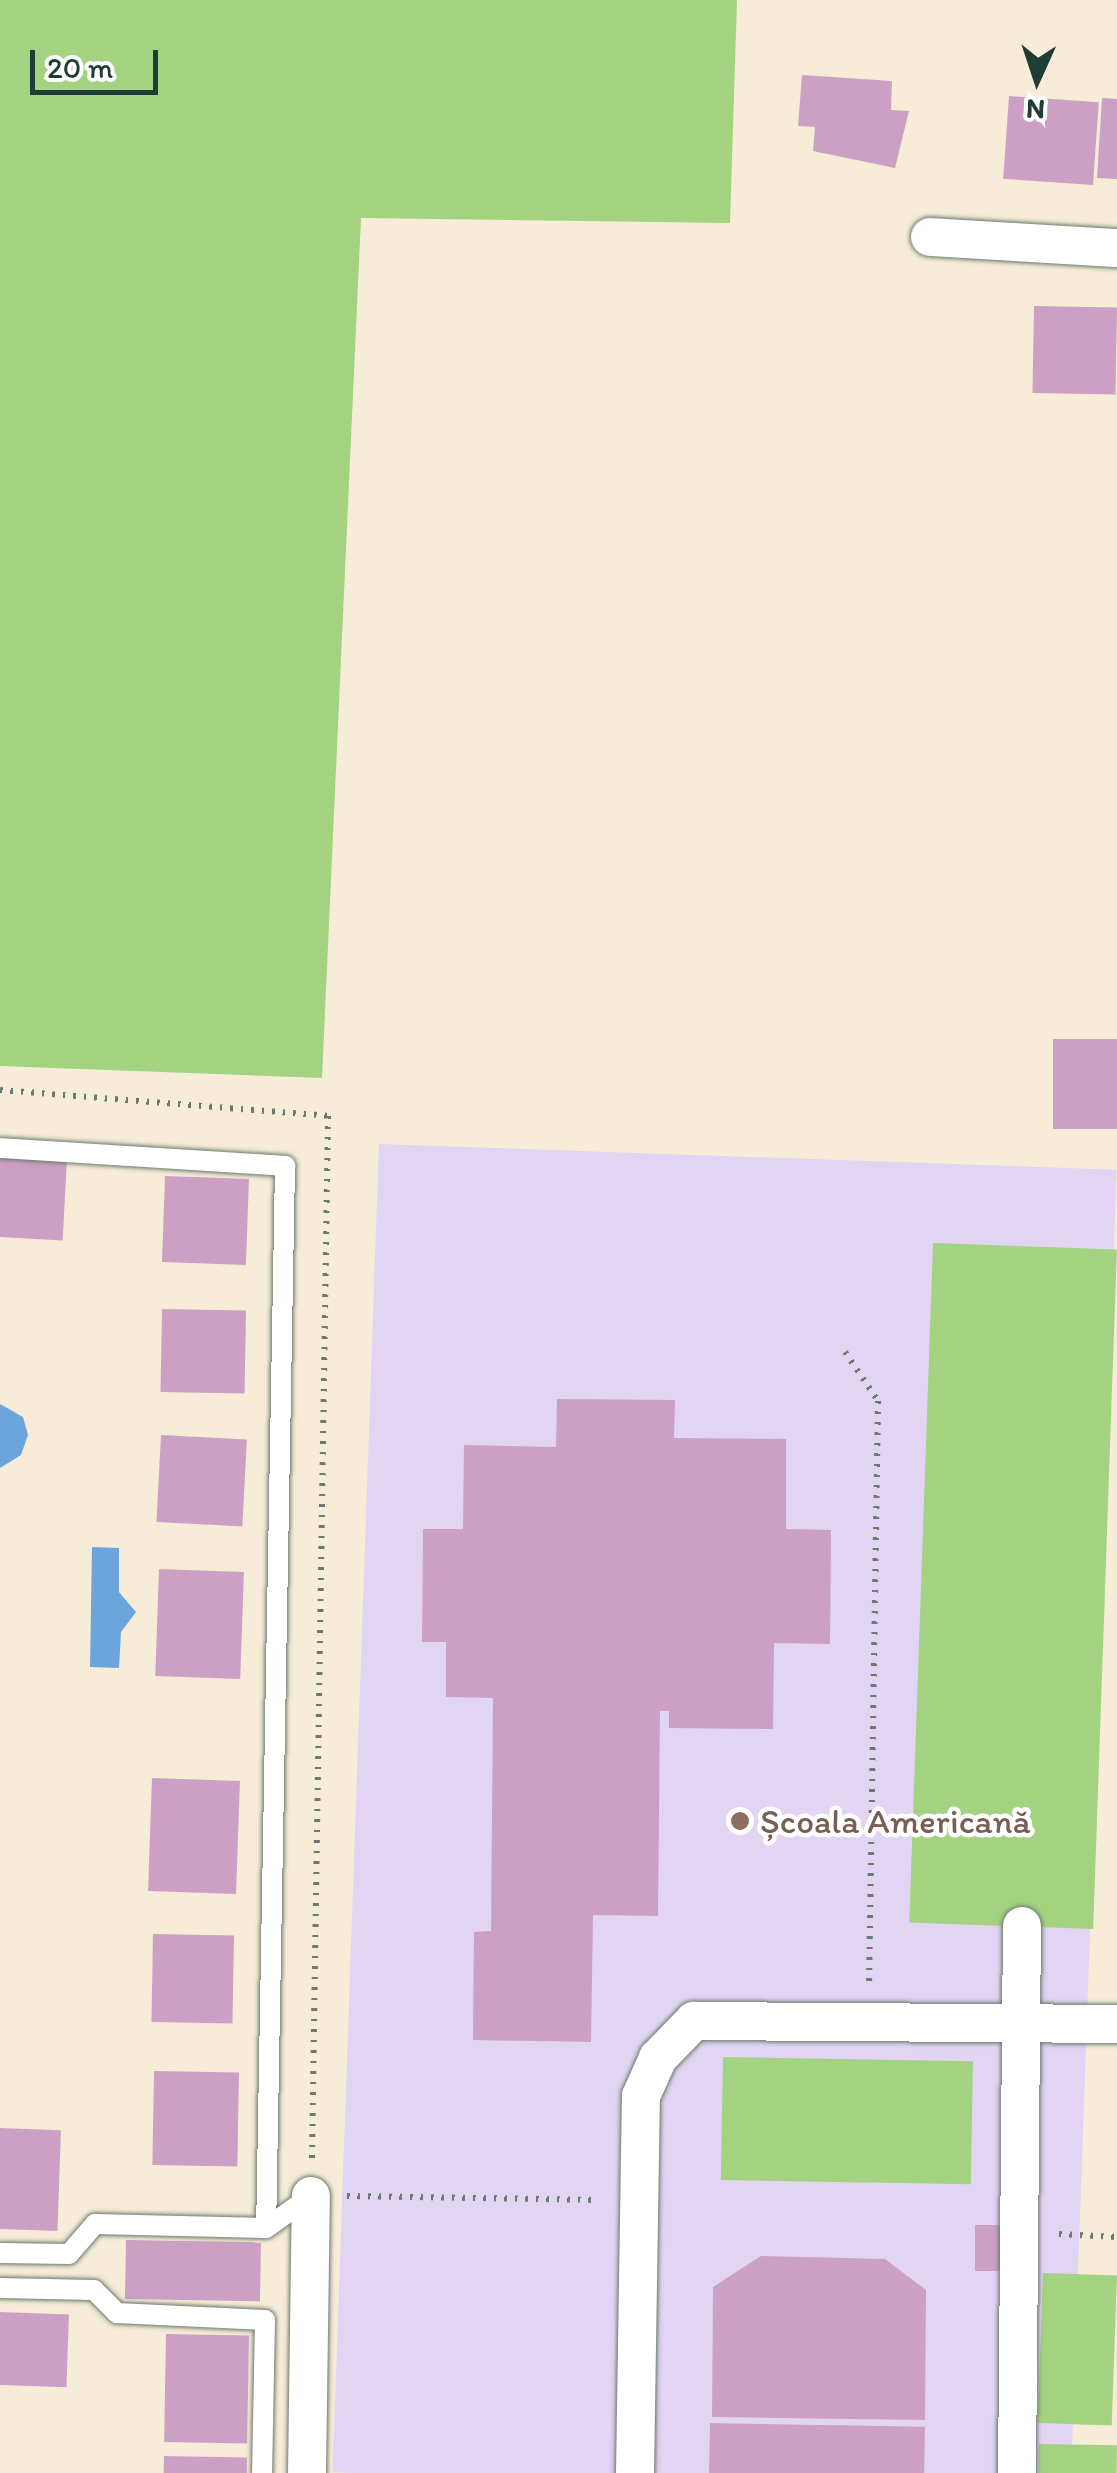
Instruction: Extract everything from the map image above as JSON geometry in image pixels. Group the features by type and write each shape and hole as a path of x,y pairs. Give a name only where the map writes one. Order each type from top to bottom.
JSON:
{"street":[{"path":"930,237 1117,248"},
{"path":"1017,2473 1018,2022 1022,1926"},
{"path":"636,2473 642,2096 658,2058 694,2021 1117,2024"},
{"path":"307,2473 311,2196"}],"lane":[{"path":"0,1148 285,1166 266,2228"},
{"path":"0,2253 69,2254 95,2224 266,2228 311,2196"},
{"path":"0,2288 94,2290 117,2313 264,2320 262,2473"}],"path":[{"path":"0,1090 328,1116 311,2196 641,2201"},
{"path":"845,1352 878,1401 868,2020"},
{"path":"1018,2233 1117,2237"}],"shaded area":[{"name":"Școala Americană","path":"379,1144 1117,1170 1071,2473 333,2472"}],"green space":[{"path":"0,0 737,0 730,223 361,218 322,1078 0,1066"},
{"path":"933,1243 1117,1249 1093,1929 909,1923"},
{"path":"723,2057 973,2061 971,2184 721,2180"},
{"path":"1043,2273 1117,2276 1112,2425 1038,2423"},
{"path":"1039,2444 1117,2445 1117,2473 1038,2473"}],"water":[{"path":"0,1404 23,1417 28,1435 21,1455 0,1468"},
{"path":"92,1547 119,1548 119,1592 136,1612 121,1632 119,1668 90,1667"}],"building":[{"path":"802,75 892,81 891,110 909,111 895,168 813,151 815,127 798,126"},
{"path":"1009,96 1099,102 1093,185 1003,179"},
{"path":"1102,98 1117,99 1117,179 1097,178"},
{"path":"1034,306 1117,307 1115,394 1032,393"},
{"path":"1053,1039 1117,1039 1117,1129 1053,1129"},
{"path":"0,1156 67,1160 63,1240 0,1237"},
{"path":"165,1176 249,1179 246,1265 162,1262"},
{"path":"162,1309 246,1310 245,1393 161,1392"},
{"path":"557,1399 675,1400 674,1438 786,1439 786,1529 831,1530 830,1644 774,1643 773,1729 669,1728 669,1711 660,1711 658,1916 593,1915 591,2042 473,2040 474,1932 491,1931 493,1698 446,1697 446,1642 422,1642 423,1529 463,1529 464,1445 556,1447"},
{"path":"161,1435 247,1440 242,1526 156,1522"},
{"path":"159,1569 244,1572 240,1679 155,1676"},
{"path":"152,1778 240,1781 236,1894 148,1891"},
{"path":"153,1934 234,1935 232,2023 151,2022"},
{"path":"154,2071 239,2072 237,2166 152,2165"},
{"path":"0,2128 61,2130 57,2231 0,2229"},
{"path":"975,2225 1009,2225 1009,2271 975,2271"},
{"path":"126,2240 261,2242 260,2301 125,2299"},
{"path":"761,2256 885,2259 926,2290 925,2420 712,2417 713,2287"},
{"path":"0,2312 69,2314 66,2387 0,2385"},
{"path":"166,2334 249,2335 247,2443 164,2442"},
{"path":"710,2423 925,2427 924,2473 709,2473"},
{"path":"164,2456 247,2457 247,2473 164,2473"}],"place":[{"name":"Școala Americană","path":"740,1821"}]}
